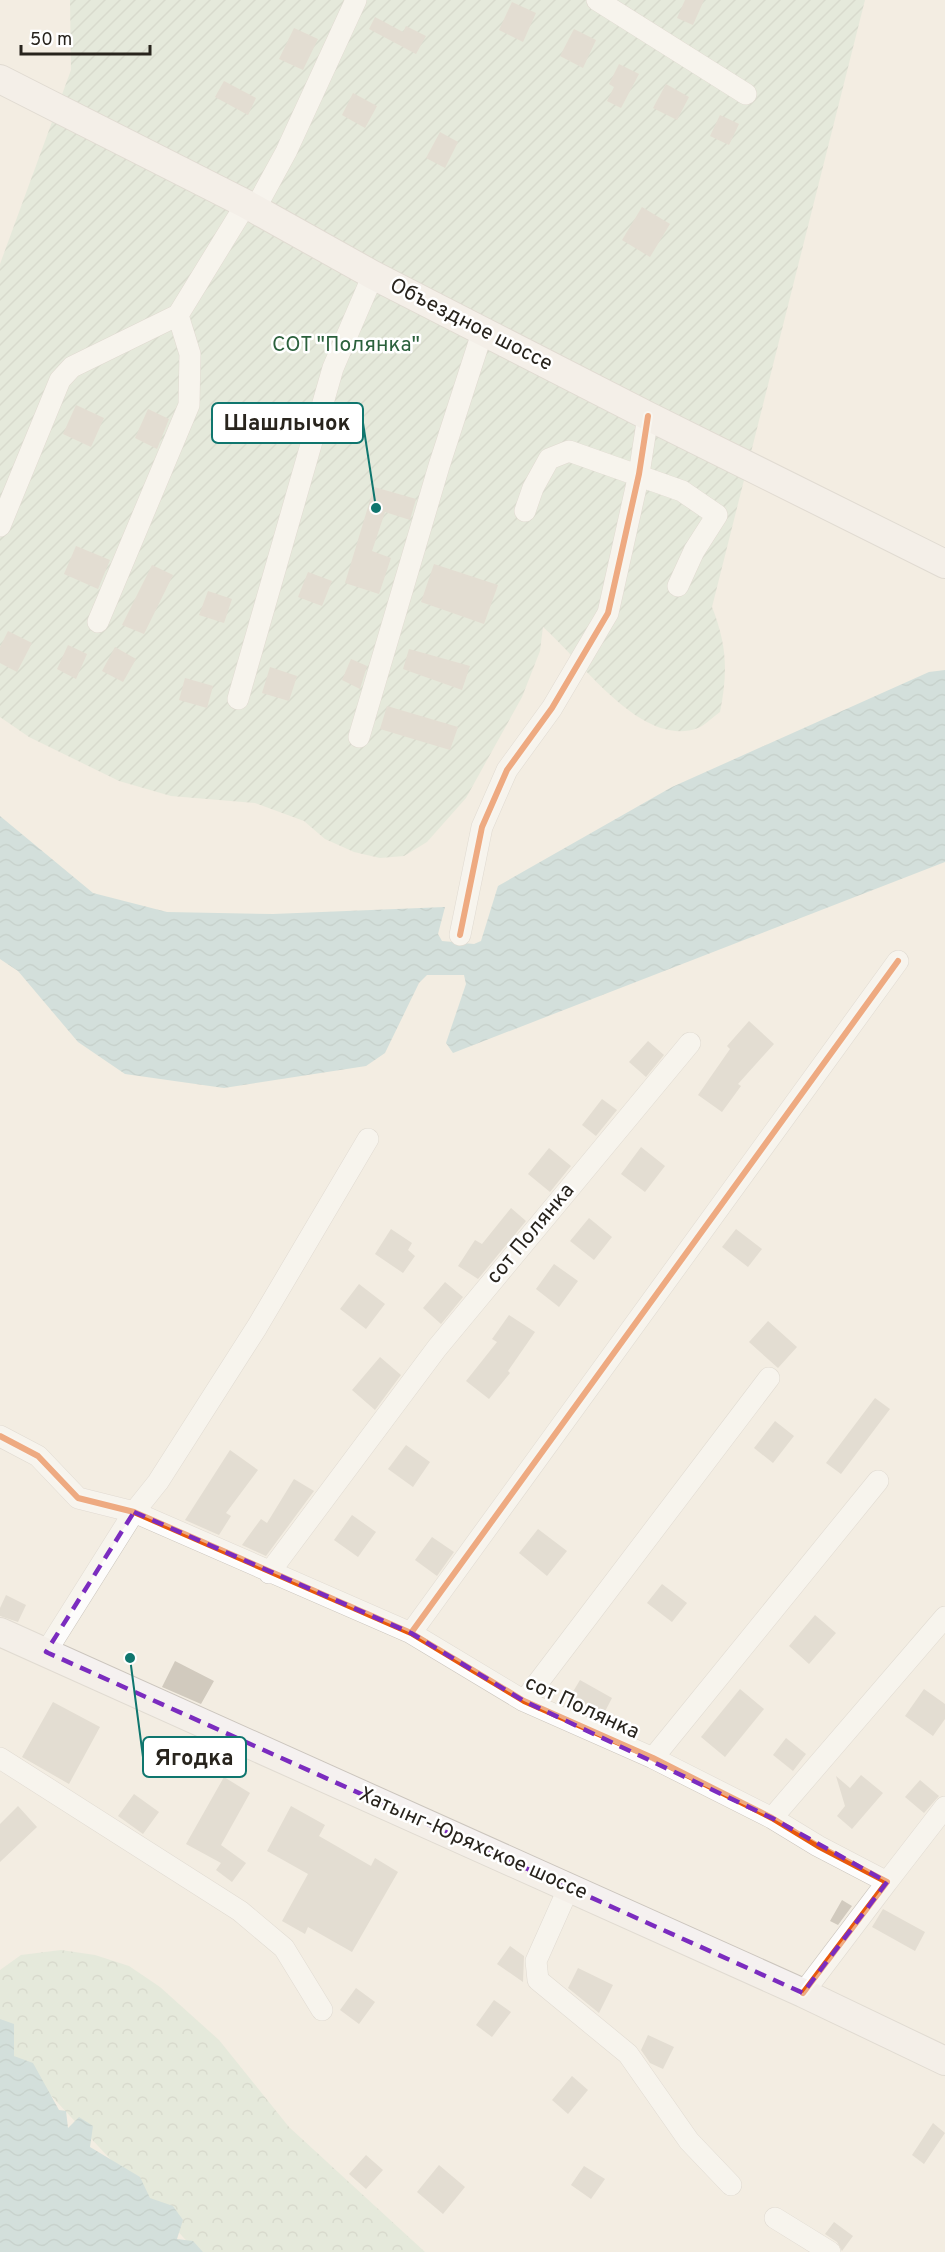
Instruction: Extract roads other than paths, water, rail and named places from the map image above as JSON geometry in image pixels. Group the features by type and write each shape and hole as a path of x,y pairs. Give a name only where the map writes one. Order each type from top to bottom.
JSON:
{"main road":[{"name":"Объездное шоссе","path":"0,79 250,207 373,275 648,416 945,564"},
{"name":"Хатынг-Юряхское шоссе","path":"0,1632 803,1993 945,2061"}],"street":[{"path":"0,526 60,380 72,367 178,315 286,152 356,0"},
{"path":"597,0 746,94"},
{"path":"238,699 333,368 373,275"},
{"path":"98,622 189,405 190,354 178,315"},
{"path":"359,737 436,477 483,330"},
{"path":"460,935 482,827 507,770 552,708 608,613 639,474 648,416"},
{"path":"525,511 533,488 549,459 569,451 682,491 717,515 694,551 678,586"},
{"path":"411,1633 898,961"},
{"name":"сот Полянка","path":"269,1573 437,1348 690,1043"},
{"path":"46,1652 134,1512 158,1482 257,1327 368,1139"},
{"path":"524,1701 769,1378"},
{"name":"сот Полянка","path":"0,1436 38,1456 78,1498 134,1512 269,1573 411,1633 524,1701 653,1758 772,1818 818,1846 887,1882"},
{"path":"653,1758 879,1481"},
{"path":"772,1818 945,1617"},
{"path":"0,1758 240,1911 284,1948 322,2010"},
{"path":"803,1993 945,1807"},
{"path":"569,1887 536,1961 538,1980 628,2054 689,2141 731,2185"},
{"path":"776,2218 830,2252"}],"water":[{"path":"945,670 945,862 453,1053 446,1043 466,984 464,975 427,975 419,983 385,1053 366,1066 224,1088 125,1074 78,1042 18,971 0,959 0,816 93,893 167,912 273,914 445,907 438,934 442,941 474,944 481,941 498,886 672,787 929,672"},
{"path":"0,2019 14,2024 14,2056 33,2063 59,2110 66,2111 68,2128 79,2117 93,2126 90,2147 140,2177 150,2198 173,2206 183,2220 177,2239 193,2241 203,2252 0,2252"}],"place":[{"name":"Шашлычок","path":"376,508"},
{"name":"Ягодка","path":"130,1658"}],"park label":[{"name":"СОТ \"Полянка\"","path":"346,345"}]}
